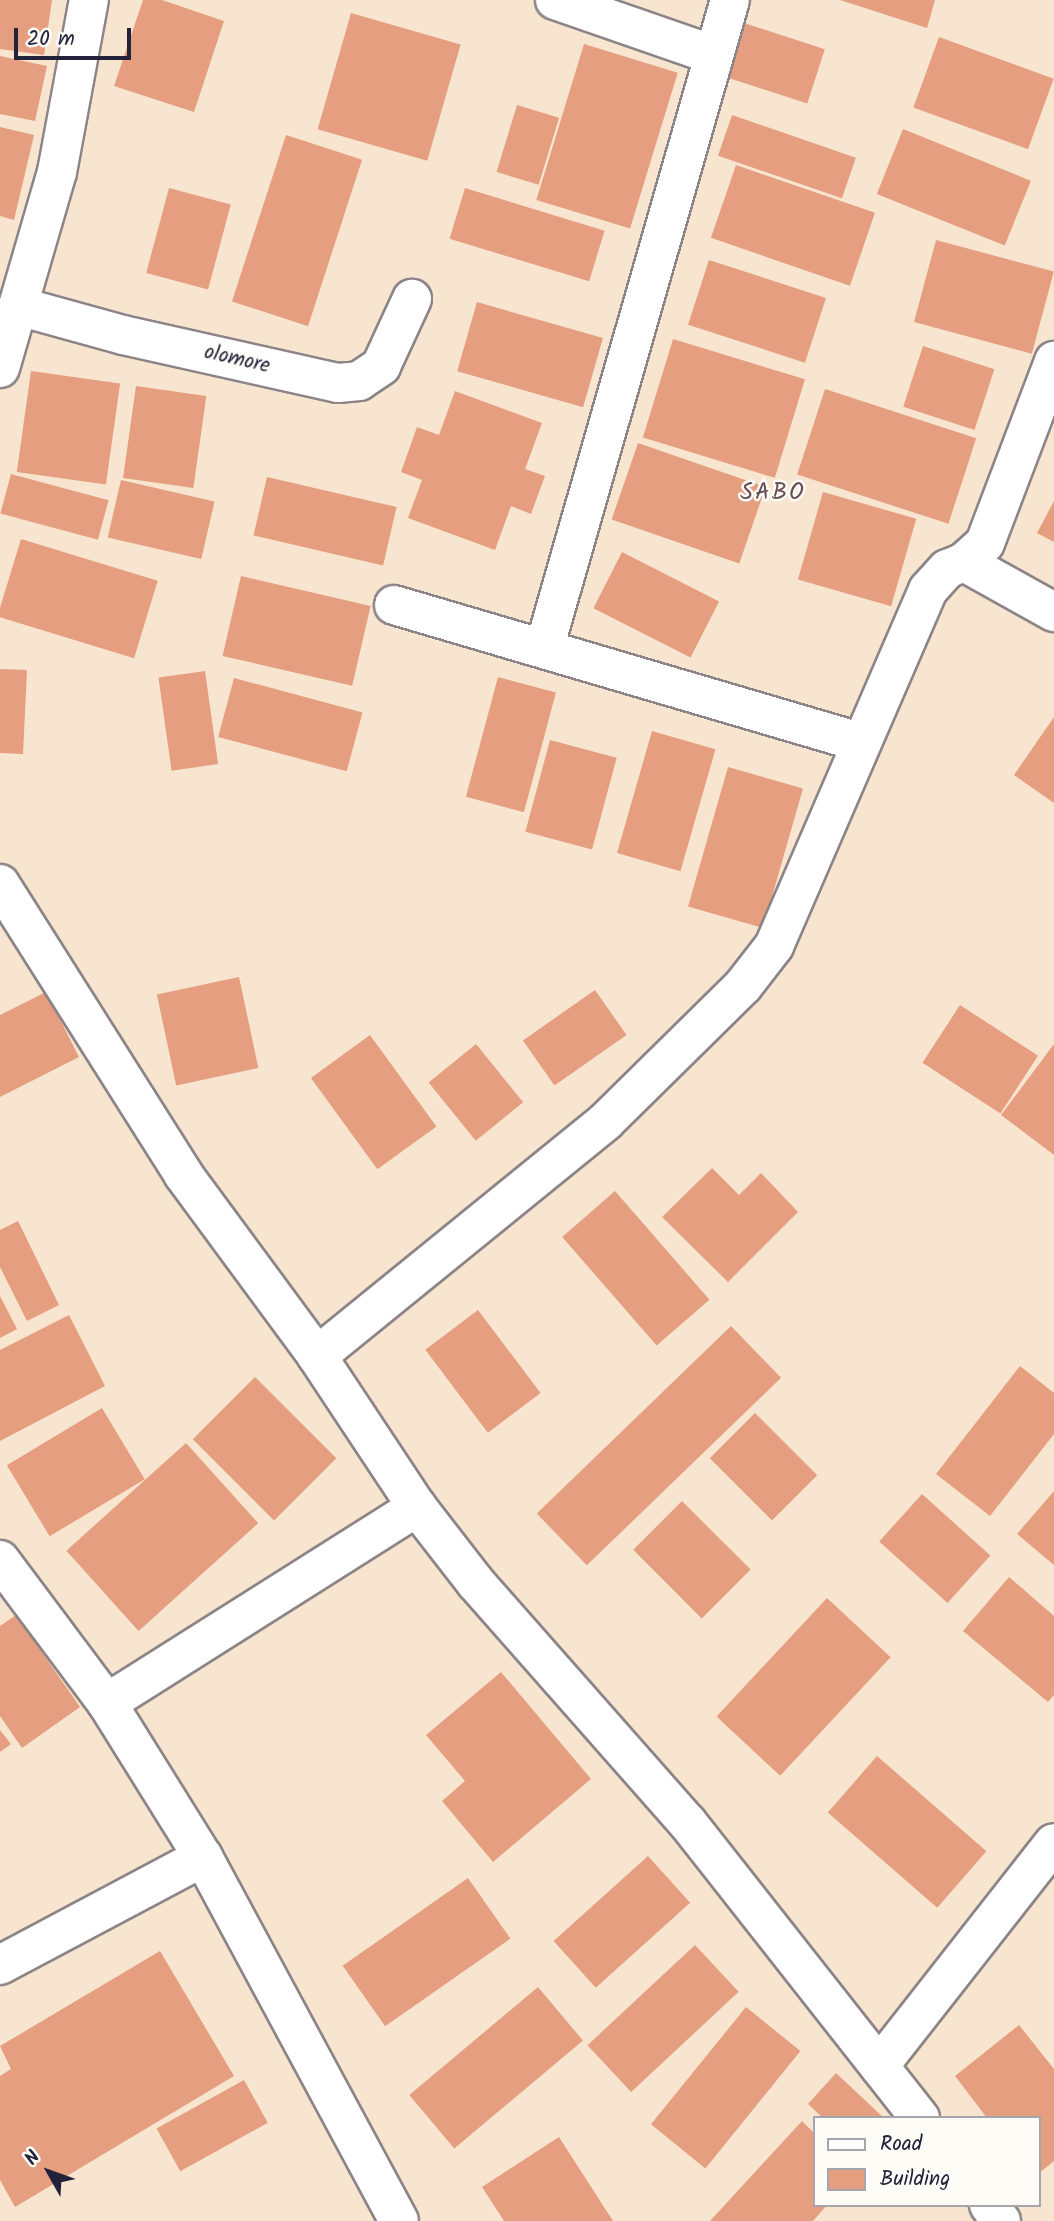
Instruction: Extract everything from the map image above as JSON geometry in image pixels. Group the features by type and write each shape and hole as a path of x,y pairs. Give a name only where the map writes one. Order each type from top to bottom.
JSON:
{"street":[{"path":"0,368 57,172 89,0"},
{"path":"555,0 714,55"},
{"path":"544,649 730,0"},
{"name":"olomore","path":"18,306 123,335 338,383 359,381 381,366 412,299"},
{"path":"317,1356 606,1121 743,986 774,946 859,742 928,590 947,569 964,562 985,543 1054,361"},
{"path":"964,562 1054,612"},
{"path":"394,605 859,742"},
{"path":"0,884 183,1174 317,1356 417,1507 476,1583 687,1822 918,2116"},
{"path":"107,1703 417,1507"},
{"path":"0,1560 107,1703 203,1857 399,2221"},
{"path":"879,2066 1054,1843"},
{"path":"0,1965 203,1857"}],"building":[{"path":"0,0 52,0 44,55 0,49"},
{"path":"143,0 162,0 224,21 194,112 114,86"},
{"path":"840,0 935,0 927,28"},
{"path":"351,13 461,44 427,161 318,129"},
{"path":"744,23 825,49 807,103 726,77"},
{"path":"939,37 1054,79 1028,149 913,107"},
{"path":"584,44 678,73 630,229 536,200"},
{"path":"0,56 47,66 35,121 0,114"},
{"path":"517,105 559,118 539,185 497,172"},
{"path":"732,115 856,158 842,198 718,156"},
{"path":"0,127 34,135 14,220 0,216"},
{"path":"903,129 1031,181 1005,246 877,194"},
{"path":"286,135 362,160 308,326 232,301"},
{"path":"736,165 875,213 850,286 711,238"},
{"path":"169,188 231,205 208,290 146,273"},
{"path":"465,188 605,231 589,281 450,239"},
{"path":"936,240 1054,272 1032,354 914,322"},
{"path":"709,260 826,298 805,363 688,325"},
{"path":"477,302 603,338 583,407 457,371"},
{"path":"673,339 805,379 775,478 643,437"},
{"path":"923,346 994,369 975,430 903,407"},
{"path":"31,371 120,384 106,485 17,472"},
{"path":"136,386 206,396 193,488 123,478"},
{"path":"825,389 976,438 948,524 797,475"},
{"path":"455,391 542,423 525,469 545,476 531,514 511,506 495,550 408,518 422,480 401,472 417,427 439,435"},
{"path":"638,443 766,487 739,564 612,520"},
{"path":"11,474 109,500 98,540 0,514"},
{"path":"267,477 397,507 383,565 254,535"},
{"path":"121,480 215,502 201,559 108,537"},
{"path":"823,492 916,519 891,606 798,579"},
{"path":"1054,501 1054,542 1037,533"},
{"path":"21,539 158,581 134,658 0,617 0,608"},
{"path":"622,552 719,601 691,658 593,608"},
{"path":"241,576 371,606 352,686 223,656"},
{"path":"0,669 27,670 23,754 0,753"},
{"path":"205,671 218,764 172,771 158,678"},
{"path":"498,677 556,693 524,812 466,797"},
{"path":"234,678 362,712 347,771 218,737"},
{"path":"1054,717 1054,803 1014,775"},
{"path":"652,731 715,749 680,871 617,853"},
{"path":"550,740 617,758 592,850 525,832"},
{"path":"728,767 803,788 763,928 688,906"},
{"path":"239,977 258,1068 176,1085 157,994"},
{"path":"595,990 627,1035 554,1086 523,1040"},
{"path":"46,992 79,1057 0,1097 0,1015"},
{"path":"960,1005 1038,1056 1000,1114 922,1063"},
{"path":"370,1035 436,1126 377,1169 311,1078"},
{"path":"476,1044 523,1102 476,1141 429,1082"},
{"path":"1054,1044 1054,1155 1001,1115"},
{"path":"712,1168 739,1195 761,1173 798,1212 728,1282 662,1217"},
{"path":"615,1191 709,1300 657,1346 562,1237"},
{"path":"18,1221 59,1305 27,1321 0,1267 0,1230"},
{"path":"0,1296 17,1329 0,1338"},
{"path":"478,1310 541,1393 488,1433 425,1350"},
{"path":"69,1315 105,1386 0,1441 0,1350"},
{"path":"731,1326 781,1378 587,1565 537,1514"},
{"path":"1020,1366 1054,1393 1054,1434 990,1516 936,1474"},
{"path":"255,1377 336,1458 274,1521 193,1439"},
{"path":"102,1408 145,1479 50,1536 7,1465"},
{"path":"755,1413 817,1475 772,1520 710,1458"},
{"path":"186,1443 258,1523 139,1631 66,1551"},
{"path":"1054,1491 1054,1565 1017,1534"},
{"path":"922,1494 990,1556 948,1603 879,1542"},
{"path":"682,1501 751,1570 702,1618 633,1550"},
{"path":"1009,1577 1054,1616 1054,1695 1048,1702 963,1631"},
{"path":"827,1598 891,1657 780,1776 717,1716"},
{"path":"16,1615 80,1707 22,1748 0,1716 0,1626"},
{"path":"501,1672 591,1779 493,1862 442,1801 465,1781 426,1735"},
{"path":"0,1730 11,1744 0,1752"},
{"path":"877,1756 986,1851 937,1908 828,1813"},
{"path":"648,1856 690,1903 596,1988 554,1941"},
{"path":"468,1878 510,1939 385,2026 343,1966"},
{"path":"695,1945 739,1992 631,2092 587,2045"},
{"path":"160,1951 234,2076 15,2207 0,2180 0,2076 11,2069 0,2046"},
{"path":"538,1987 583,2041 454,2149 409,2095"},
{"path":"746,2007 800,2051 705,2168 651,2124"},
{"path":"1019,2025 1054,2069 1054,2161 1040,2172 1040,2116 985,2116 955,2076"},
{"path":"836,2073 882,2116 821,2116 808,2104"},
{"path":"244,2080 268,2123 180,2171 157,2128"},
{"path":"802,2121 813,2132 813,2207 825,2207 813,2221 710,2221"},
{"path":"559,2137 613,2221 504,2221 482,2187"}],"district":[{"name":"SABO","path":"773,493"}]}
